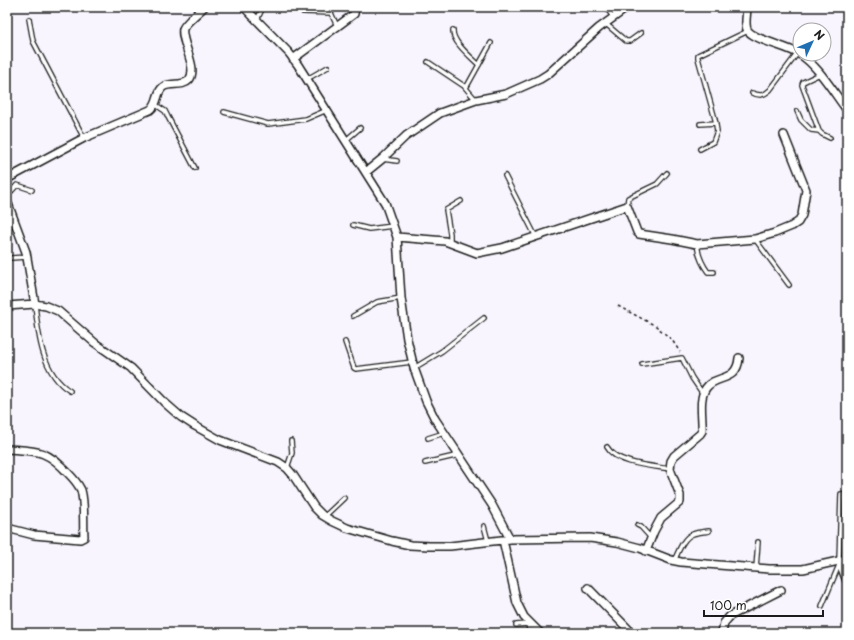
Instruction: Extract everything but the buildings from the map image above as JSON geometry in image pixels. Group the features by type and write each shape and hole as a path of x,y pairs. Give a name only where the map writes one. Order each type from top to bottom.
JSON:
{"street":[{"path":"7,179 84,138 150,110 156,105 161,89 164,86 185,82 189,79 192,73 183,33 184,28 204,7"},
{"path":"244,7 293,59 385,203 397,237 401,298 413,365 426,401 444,433 492,505 506,540 517,603 527,622 540,633"},
{"path":"293,59 354,14 355,7"},
{"path":"366,172 406,136 440,112 476,100 506,94 540,79 556,68 612,17 628,7"},
{"path":"747,7 746,26 748,31 755,36 792,51"},
{"path":"809,62 814,66 847,110"},
{"path":"397,237 450,242 472,252 481,253 497,250 626,206 639,234 697,244 755,239 792,226 798,222 802,215 806,190 784,135"},
{"path":"7,202 11,221 27,257 35,304"},
{"path":"7,306 35,304 46,306 58,311 95,342 131,368 181,417 220,440 278,462 287,468 314,507 332,521 347,528 410,545 450,546 488,541 590,538 618,542 674,561 756,568 803,569 839,562 847,558"},
{"path":"646,551 662,518 680,502 680,495 670,469 671,461 674,456 702,431 703,395 708,386 731,375 736,368 739,358"},
{"path":"7,450 39,452 46,454 54,459 70,475 78,485 82,498 84,537 80,539 34,535 7,528"},
{"path":"839,562 847,581"},
{"path":"588,588 630,632"},
{"path":"722,633 724,622 730,616 782,590"}],"lane":[{"path":"257,20 263,7"},
{"path":"606,7 612,17"},
{"path":"303,12 331,13 337,26"},
{"path":"29,18 33,41 84,138"},
{"path":"605,23 626,41 630,41 641,33"},
{"path":"453,30 453,36 479,65"},
{"path":"700,149 710,145 713,142 717,131 698,55 748,31"},
{"path":"466,88 491,44"},
{"path":"752,92 760,96 765,95 792,61"},
{"path":"428,62 466,88 476,100"},
{"path":"307,79 328,67"},
{"path":"820,74 803,82 802,84 819,131 830,138"},
{"path":"156,105 165,111 195,168"},
{"path":"224,112 268,124 306,119 327,110"},
{"path":"797,111 801,120 812,130 819,131"},
{"path":"700,124 716,123"},
{"path":"346,140 360,128"},
{"path":"382,159 397,162"},
{"path":"626,206 628,198 657,184 667,173"},
{"path":"505,176 536,237"},
{"path":"7,196 17,185 32,190"},
{"path":"450,242 446,210 461,202"},
{"path":"353,225 369,229 394,226"},
{"path":"755,239 789,285"},
{"path":"697,244 698,253 705,268 708,272 714,272"},
{"path":"12,258 27,257"},
{"path":"353,316 377,302 401,298"},
{"path":"35,304 44,356 58,383 70,391"},
{"path":"344,342 354,368 356,369 413,365 442,351 484,318"},
{"path":"642,364 682,358 703,395"},
{"path":"428,438 444,433"},
{"path":"287,468 292,453 291,441"},
{"path":"606,447 611,453 633,463 670,469"},
{"path":"426,464 459,455"},
{"path":"822,606 839,562 840,494"},
{"path":"325,516 344,498"},
{"path":"636,525 641,527 651,538"},
{"path":"484,526 488,541"},
{"path":"674,561 689,536 692,534 709,531"},
{"path":"756,568 758,542"},
{"path":"516,625 527,622 530,633"}],"path":[{"path":"618,306 656,326 672,340 679,350 682,358"}]}
